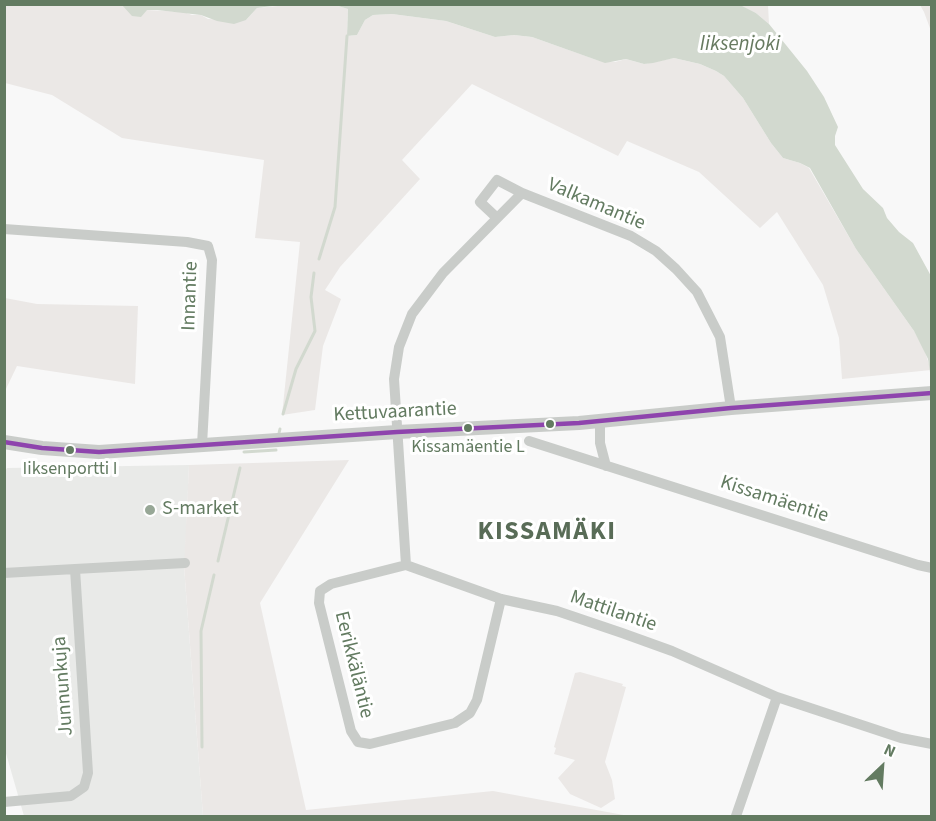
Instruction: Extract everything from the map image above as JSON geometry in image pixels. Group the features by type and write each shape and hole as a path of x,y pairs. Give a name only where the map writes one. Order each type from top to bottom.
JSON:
{"street":[{"name":"Valkamantie","path":"496,217 480,202 497,180 522,193 630,236 656,251 697,292 720,337 731,408"},
{"name":"Valkamantie","path":"397,432 394,380 399,347 412,314 443,273 522,193"},
{"name":"Innantie","path":"4,229 188,242 208,246 212,260 202,445"},
{"name":"Kettuvaarantie","path":"4,442 42,448 99,452 600,421 731,408 930,393"},
{"path":"600,421 600,443 606,466"},
{"path":"397,432 406,566"},
{"name":"Kissamäentie","path":"529,441 932,568"},
{"path":"4,573 185,563"},
{"name":"Eerikkäläntie","path":"406,566 331,584 320,591 320,603 351,731 358,742 370,744 455,723 470,714 477,700 501,598"},
{"name":"Mattilantie","path":"406,566 501,598 557,611 672,651 777,697 901,738 932,744"},
{"name":"Junnunkuja","path":"4,802 71,796 84,787 88,773 75,569"},
{"path":"736,816 777,697"}],"shaded area":[{"path":"298,4 304,6 335,5 348,9 347,36 357,35 365,20 373,15 392,14 446,21 495,37 514,35 532,37 597,60 615,62 626,59 644,64 674,58 700,64 716,71 724,76 743,98 783,158 809,168 856,249 914,331 924,349 931,370 842,379 839,338 823,285 777,212 760,228 699,172 627,141 618,156 472,84 402,160 420,179 340,267 325,290 341,299 323,346 315,410 282,415 300,242 255,238 264,160 122,138 52,95 5,83 4,5 122,5 147,10 184,12 201,15 208,19 246,20 257,8"},
{"path":"738,5 768,5 769,24 756,13"},
{"path":"920,5 931,5 931,31 924,12"},
{"path":"5,298 37,304 138,306 135,384 17,366 5,391"},
{"path":"349,460 260,603 306,810 493,791 629,816 203,816 184,566 189,465"},
{"path":"189,465 185,559 5,570 4,473 7,468"},
{"path":"184,566 203,816 24,816 5,750 4,577"},
{"path":"580,672 623,684 622,686 626,687 605,762 612,780 615,799 601,808 570,794 558,778 575,760 554,754 575,673"}],"water":[{"name":"Iiksenjoki","path":"738,4 756,13 769,24 807,71 824,97 838,127 835,145 863,189 883,208 887,218 899,232 913,243 931,276 931,379 928,359 914,331 856,249 810,168 783,158 743,98 724,76 700,64 674,58 644,64 626,59 605,63 532,37 514,35 495,37 446,21 392,14 373,15 365,20 357,35 347,36 348,9 335,5"},
{"path":"122,5 280,5 257,8 246,20 234,24 201,15 157,10 147,10 141,17 132,16"}],"waterway":[{"path":"319,259 335,207 347,36"},
{"path":"283,414 296,369 315,331 311,297 314,273"},
{"path":"279,433 280,429"},
{"path":"244,452 276,450"},
{"path":"218,561 240,468"},
{"path":"202,747 201,631 214,575"}],"transit line":[{"path":"4,442 42,448 99,452 397,432 579,423 731,408 932,393"}],"place":[{"name":"Kissamäentie L","path":"468,428"},
{"name":"Iiksenportti I","path":"70,450"},
{"name":"S-market","path":"150,510"}],"district":[{"name":"KISSAMÄKI","path":"547,533"}]}
